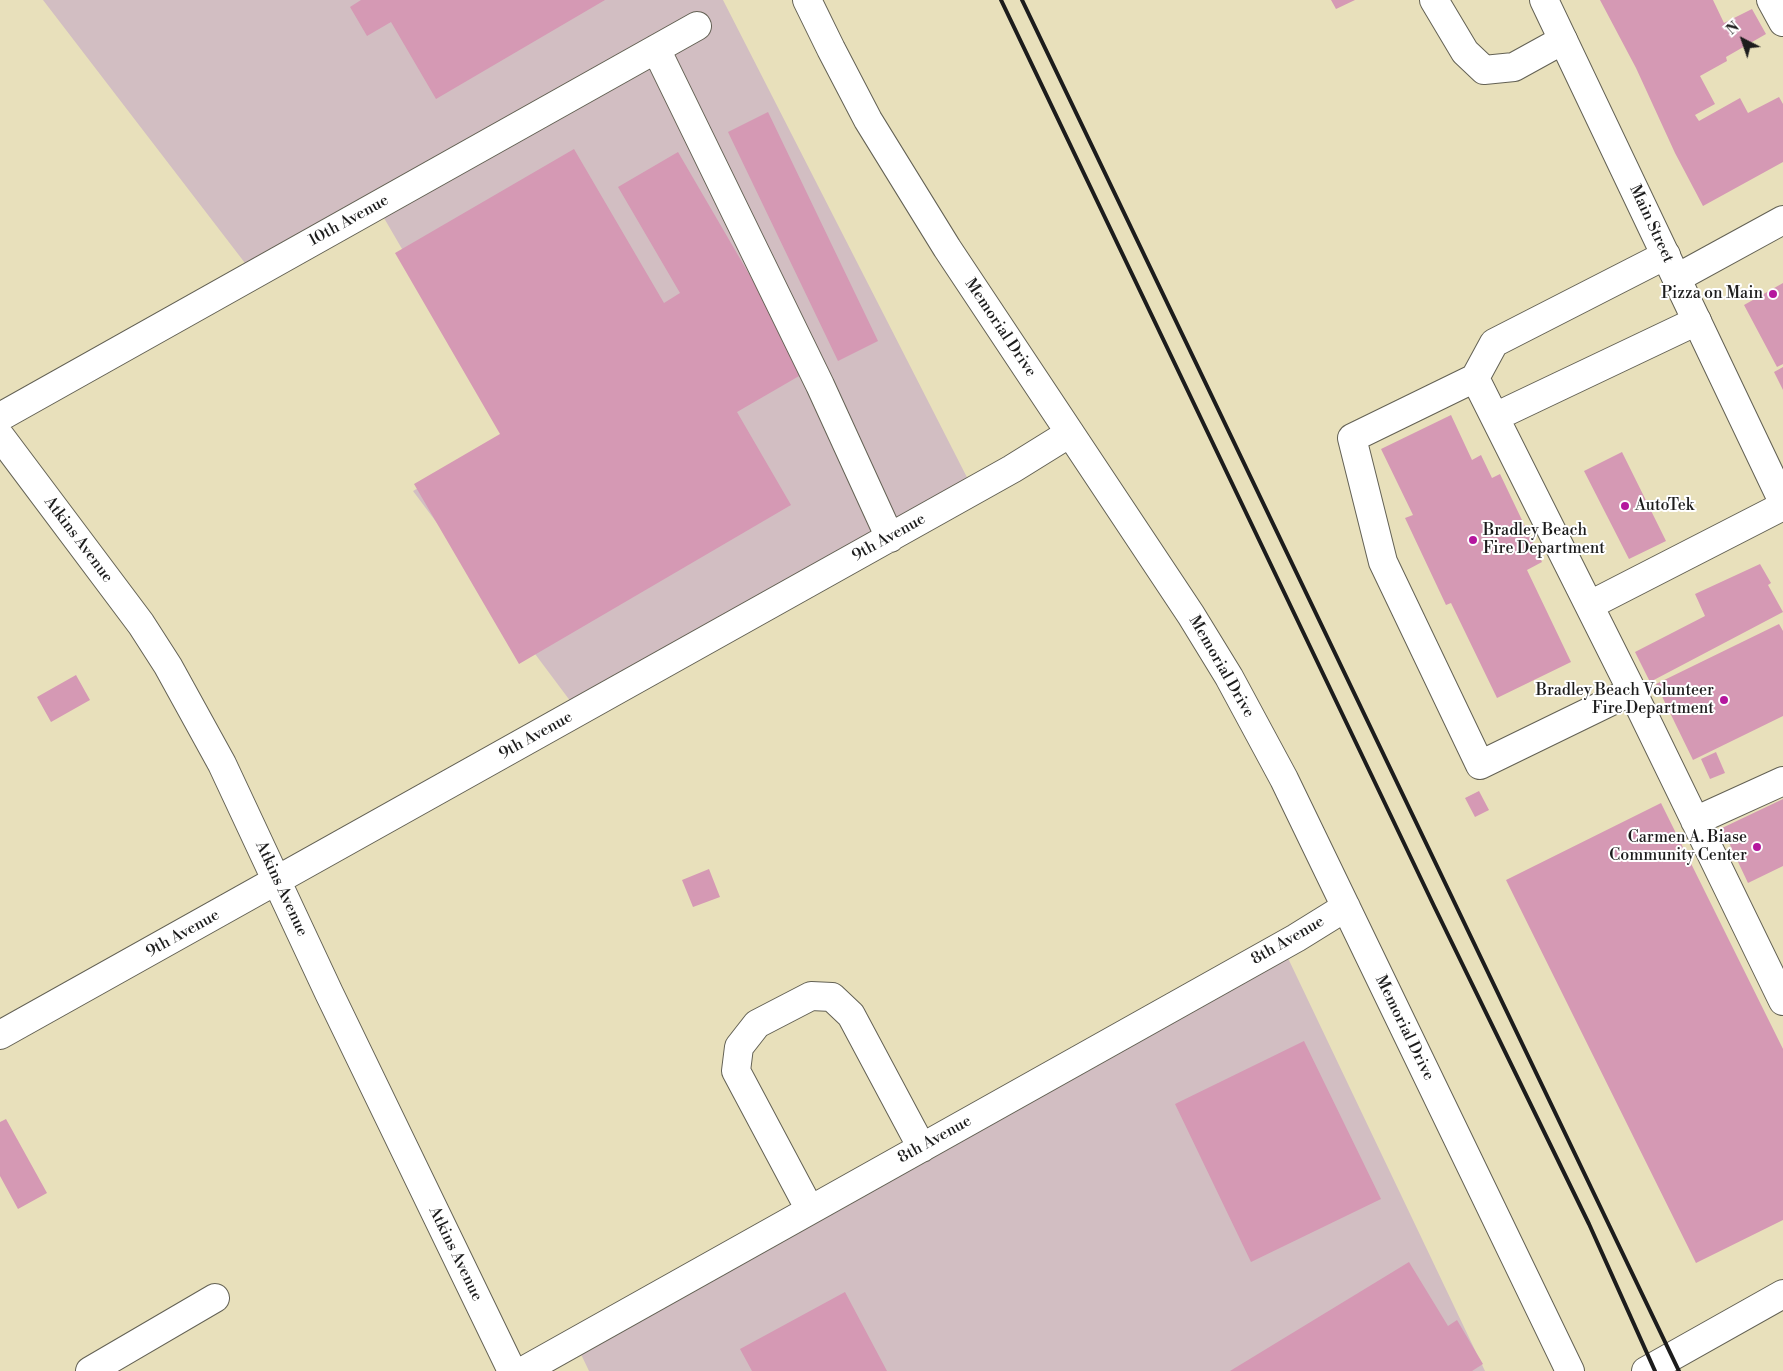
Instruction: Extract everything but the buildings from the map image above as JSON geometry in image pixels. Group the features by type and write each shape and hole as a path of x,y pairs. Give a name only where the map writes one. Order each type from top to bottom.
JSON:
{"street":[{"name":"Memorial Drive","path":"808,0 868,120 947,248 1191,615 1229,677 1284,779 1570,1371"},
{"path":"1434,0 1465,52 1484,70 1514,67 1563,40"},
{"name":"Main Street","path":"1544,0 1783,504"},
{"path":"1771,0 1783,22"},
{"name":"10th Avenue","path":"0,417 697,26"},
{"path":"656,49 820,386 890,538"},
{"path":"1632,691 1480,765 1383,562 1352,438 1475,378 1494,343 1671,266 1783,220"},
{"path":"1495,417 1697,321"},
{"path":"1475,378 1590,605 1783,1001"},
{"name":"9th Avenue","path":"0,1036 890,538 1012,469 1070,433"},
{"name":"Atkins Avenue","path":"0,436 141,624 168,666 222,764 334,1002 512,1371"},
{"path":"1590,605 1783,504"},
{"path":"1695,821 1783,781"},
{"name":"8th Avenue","path":"523,1371 1296,938 1346,907"},
{"path":"810,1210 736,1070 739,1047 757,1024 811,996 832,997 851,1015 922,1148"},
{"path":"1646,1371 1783,1294"},
{"path":"90,1371 215,1298"}],"shaded area":[{"path":"43,0 723,0 976,495 580,714 413,491 511,436 377,206 258,280"},
{"path":"1286,954 1485,1371 589,1371 578,1348"}],"railway":[{"path":"1001,0 1434,906 1589,1224 1655,1371"},
{"path":"1022,0 1679,1371"}],"place":[{"name":"Pizza on Main","path":"1773,294"},
{"name":"AutoTek","path":"1625,506"},
{"name":"Bradley Beach Fire Department","path":"1473,540"},
{"name":"Bradley Beach Volunteer Fire Department","path":"1724,700"},
{"name":"Carmen A. Biase Community Center","path":"1757,847"}]}
